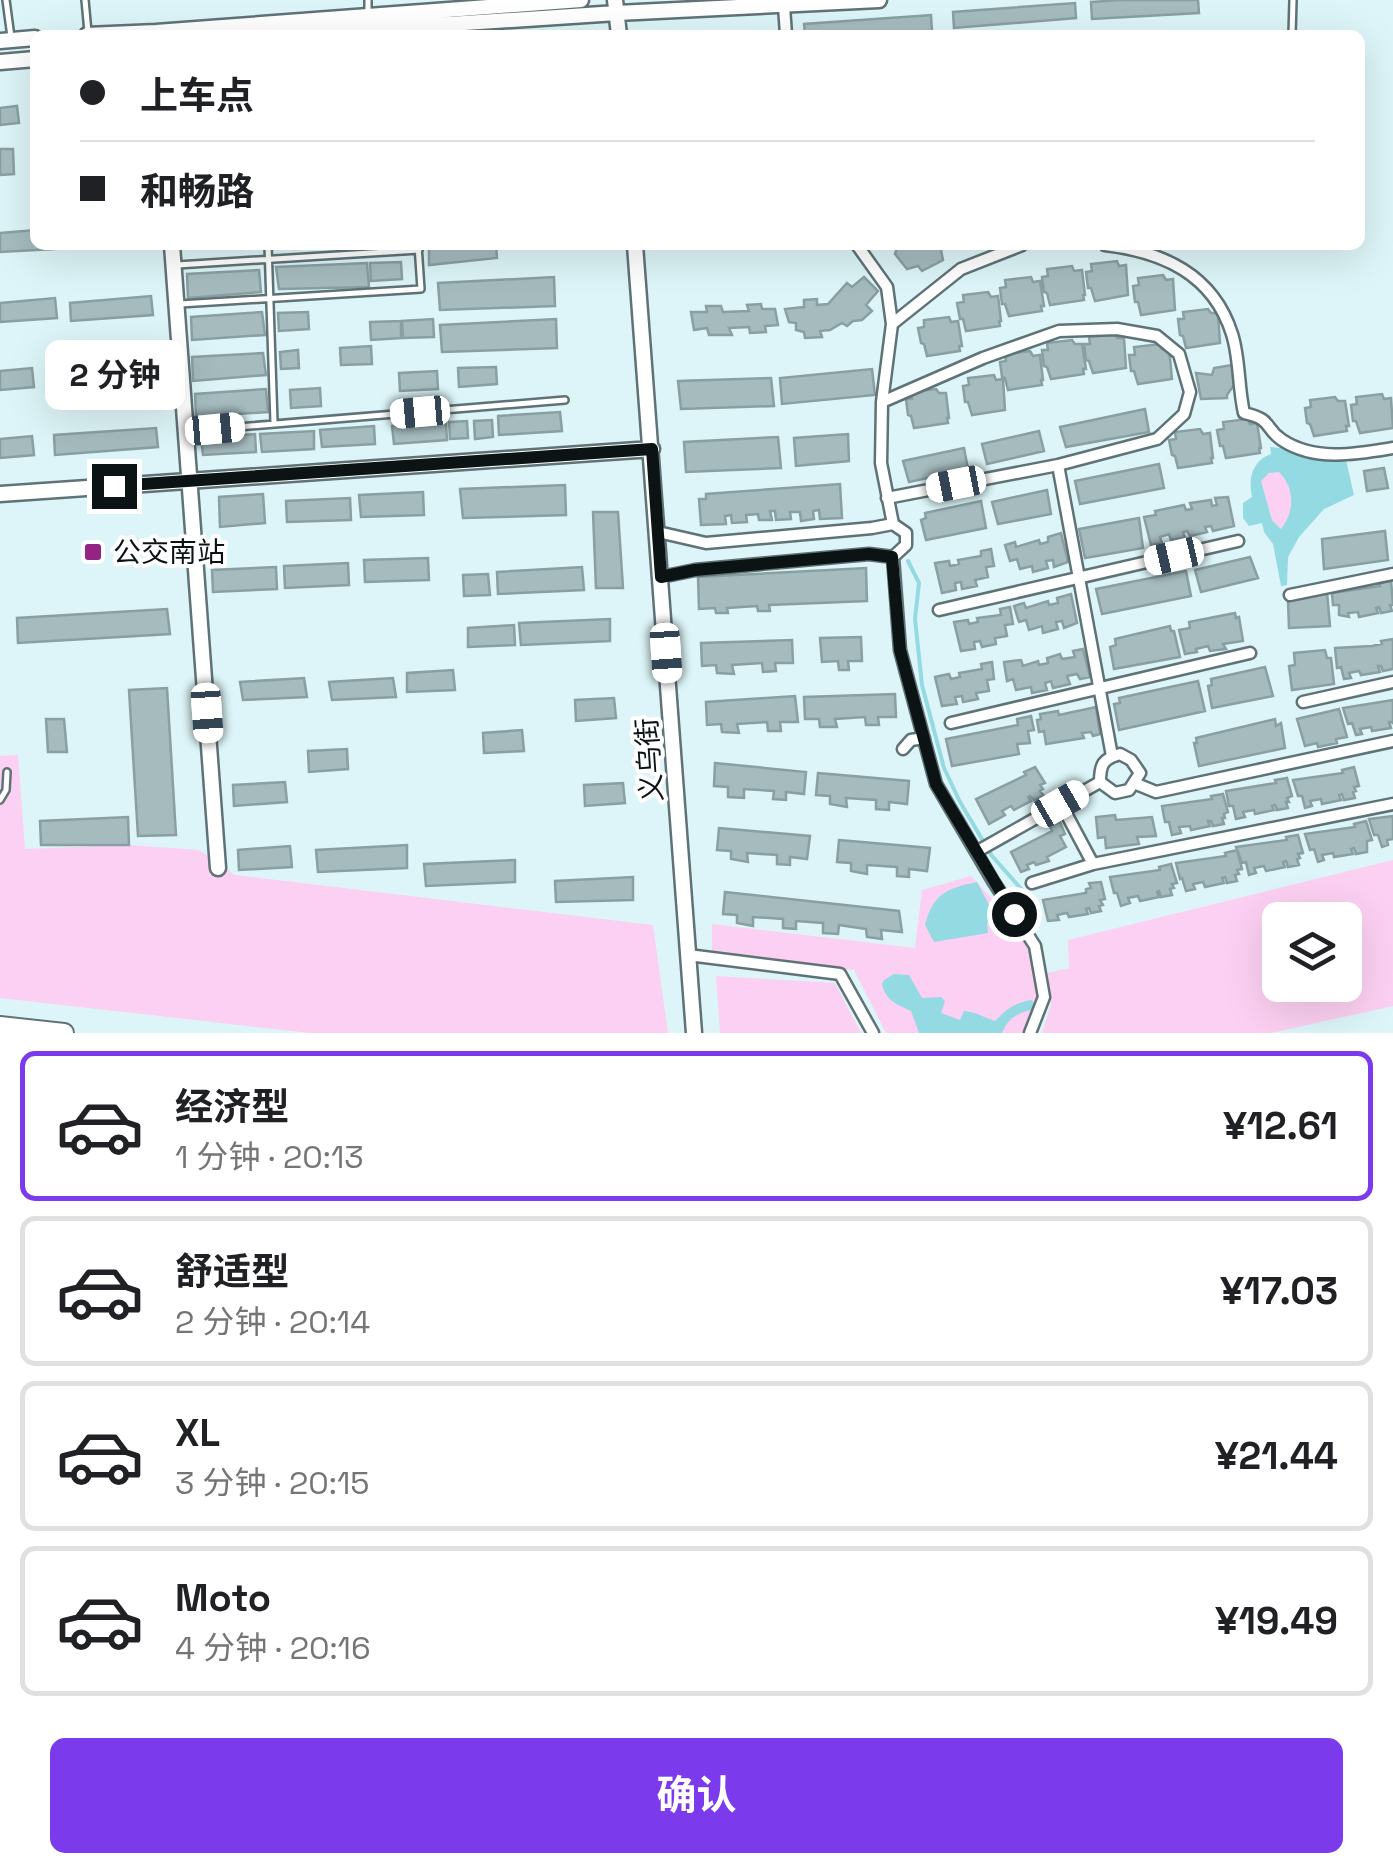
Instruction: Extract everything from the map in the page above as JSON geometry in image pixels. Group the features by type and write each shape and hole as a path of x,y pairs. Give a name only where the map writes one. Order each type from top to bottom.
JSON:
{"main road":[{"path":"0,1026 64,1033"}],"street":[{"path":"189,30 368,8 581,0"},
{"path":"415,30 616,6 784,6 879,0"},
{"path":"784,6 786,30"},
{"path":"0,62 30,59"},
{"path":"172,250 218,868"},
{"name":"义乌街","path":"636,250 694,1033"},
{"path":"661,577 695,570 869,554 892,557 906,546 906,533 893,524 880,463 882,402 892,324 886,287 860,250"},
{"path":"892,324 961,269 1009,250"},
{"path":"1129,250 1178,264 1215,297 1233,336 1244,413 1264,418 1280,439 1310,452 1356,454 1393,448"},
{"path":"882,402 1059,331 1117,329 1158,336 1180,354 1190,392 1184,414 1157,439 1058,464 888,498"},
{"path":"0,494 652,449"},
{"path":"1058,464 1112,756"},
{"path":"658,532 706,543 893,524"},
{"path":"939,610 1238,541"},
{"path":"892,557 900,650 936,784 1035,946 1044,997 1030,1033"},
{"path":"1290,595 1393,574"},
{"path":"950,723 1250,653"},
{"path":"1303,702 1393,682"},
{"path":"903,748 911,740 924,738"},
{"path":"1134,783 1156,792 1393,741"},
{"path":"1120,754 1132,760 1140,774 1129,790 1115,793 1100,782 1100,767 1106,758 1120,754"},
{"path":"976,852 1100,782"},
{"path":"1060,804 1093,864"},
{"path":"1032,883 1093,864 1393,804"},
{"path":"1062,874 1086,852"},
{"path":"688,955 840,974 873,1033"}],"lane":[{"path":"6,0 6,40"},
{"path":"85,0 87,30"},
{"path":"1292,30 1293,0"},
{"path":"268,250 274,423"},
{"path":"174,265 391,250"},
{"path":"177,304 420,288 418,250"},
{"path":"186,432 565,400"},
{"path":"0,800 6,790 7,772"}],"shaded area":[{"path":"1279,471 1291,500 1281,529 1272,520 1261,480"},
{"path":"18,755 25,849 129,845 199,850 235,875 653,925 668,1033 310,1033 0,998 0,756"},
{"path":"1393,860 1393,1006 1271,1033 1042,1033 1051,1005 1047,973 1069,968 1068,940"},
{"path":"971,876 1035,946 1044,997 1026,1033 886,1033 854,970 712,958 712,924 915,948 922,890"},
{"path":"716,976 835,983 861,1033 720,1033"}],"water":[{"path":"1270,447 1313,459 1346,460 1354,495 1324,509 1299,537 1288,557 1287,585 1281,586 1273,544 1262,523 1249,526 1243,518 1243,503 1252,497 1253,471 1259,461 1271,454","holes":["1279,472 1291,500 1281,529 1272,520 1261,481 1269,473"]},
{"path":"977,882 997,920 987,923 988,933 934,942 925,925 937,899 949,890"},
{"path":"894,974 909,975 922,998 941,997 945,1001 941,1013 960,1020 964,1011 995,1021 1021,1003 1032,1000 1035,1005 1011,1019 1002,1033 919,1033 911,1011 892,1001 884,990 884,980"}],"building":[{"path":"1198,0 1199,13 1092,19 1091,2"},
{"path":"1075,3 1076,18 954,28 953,12"},
{"path":"931,15 932,30 805,30 804,24"},
{"path":"17,106 19,123 0,125 0,108"},
{"path":"0,149 13,149 14,174 0,175"},
{"path":"30,230 30,250 36,250 0,252 0,233"},
{"path":"429,250 496,250 497,258 429,265"},
{"path":"896,250 941,250 943,260 922,271 918,266 907,269 895,254"},
{"path":"1117,261 1119,266 1126,265 1128,295 1095,301 1086,272 1092,271 1091,264"},
{"path":"401,262 402,279 371,281 370,263"},
{"path":"367,263 369,287 279,289 276,267"},
{"path":"1072,266 1074,271 1082,270 1084,300 1050,305 1042,277 1048,276 1047,269"},
{"path":"259,270 261,292 188,298 187,274"},
{"path":"1163,275 1166,280 1173,279 1175,310 1141,315 1133,286 1139,285 1138,278"},
{"path":"554,277 555,306 440,310 438,283"},
{"path":"864,277 878,291 866,305 872,311 862,320 820,331 822,337 805,338 804,332 796,330 796,323 789,322 785,309 804,307 804,300 817,299 817,305 828,304 847,283 852,287"},
{"path":"1031,277 1033,282 1040,281 1042,311 1009,316 1000,288 1006,287 1005,280"},
{"path":"988,292 991,297 998,296 1000,326 966,331 957,303 964,302 963,295"},
{"path":"151,296 153,315 71,321 70,303"},
{"path":"55,298 57,318 0,322 0,303"},
{"path":"761,304 762,309 775,309 778,325 765,326 766,332 750,333 749,327 729,328 732,335 709,335 707,328 694,330 691,312 707,312 706,306 721,306 723,312 749,311 747,305"},
{"path":"1208,309 1218,313 1220,343 1186,348 1178,319 1184,319 1183,312"},
{"path":"262,312 265,335 192,340 191,317"},
{"path":"308,312 309,329 279,331 278,313"},
{"path":"949,317 951,322 958,321 960,351 927,356 918,328 924,327 924,320"},
{"path":"433,319 434,337 403,338 402,321"},
{"path":"556,319 557,348 442,352 440,325"},
{"path":"401,321 401,338 371,340 370,322"},
{"path":"1115,334 1124,338 1126,368 1093,373 1084,344 1090,344 1089,337"},
{"path":"1072,340 1082,344 1084,374 1051,379 1042,350 1048,350 1047,343"},
{"path":"1160,344 1162,349 1169,348 1172,379 1138,384 1129,355 1135,355 1134,347"},
{"path":"371,346 372,364 341,365 340,348"},
{"path":"298,350 299,368 281,369 280,352"},
{"path":"1030,351 1033,356 1040,355 1042,385 1008,390 1000,362 1006,361 1005,354"},
{"path":"263,353 266,375 193,381 192,357"},
{"path":"158,358 158,373 54,381 52,365"},
{"path":"1232,365 1234,385 1227,398 1201,399 1196,373 1212,375 1214,368"},
{"path":"496,367 497,384 459,387 458,368"},
{"path":"32,368 34,387 0,390 0,371"},
{"path":"872,369 875,395 782,404 780,378"},
{"path":"437,371 438,389 400,391 399,373"},
{"path":"994,375 996,380 1003,379 1005,410 972,415 963,386 969,385 968,378"},
{"path":"771,378 774,406 681,409 678,381"},
{"path":"320,388 321,406 291,408 290,390"},
{"path":"266,389 268,412 196,417 195,394"},
{"path":"936,389 946,393 948,423 914,428 906,399 912,399 911,392"},
{"path":"1382,394 1384,399 1391,398 1393,428 1360,433 1351,405 1357,404 1356,397"},
{"path":"1335,397 1345,401 1347,431 1314,436 1305,408 1311,407 1310,400"},
{"path":"1145,409 1149,432 1066,447 1060,427"},
{"path":"560,412 562,431 499,435 498,416"},
{"path":"1248,419 1250,424 1257,423 1260,453 1226,458 1217,430 1224,429 1223,422"},
{"path":"492,420 493,437 475,439 474,421"},
{"path":"467,421 468,438 450,439 449,422"},
{"path":"446,422 447,440 394,444 392,426"},
{"path":"374,426 375,444 322,447 320,430"},
{"path":"156,428 158,447 55,455 54,435"},
{"path":"1200,429 1203,434 1210,433 1212,463 1178,468 1169,440 1176,439 1175,432"},
{"path":"314,431 314,449 262,452 260,434"},
{"path":"1039,431 1044,451 987,464 982,444"},
{"path":"255,434 256,452 203,455 201,438"},
{"path":"848,434 849,461 796,466 794,438"},
{"path":"32,436 34,455 0,458 0,439"},
{"path":"778,437 781,468 686,472 684,442"},
{"path":"964,448 968,469 909,482 903,461"},
{"path":"1159,464 1164,488 1080,504 1075,481"},
{"path":"1384,468 1388,488 1367,491 1364,471"},
{"path":"840,484 842,518 820,519 819,510 813,511 814,519 801,521 800,512 790,512 791,519 776,520 775,511 770,511 772,520 759,520 758,514 746,515 747,522 732,523 731,515 725,516 726,524 701,525 699,499 706,499 706,494"},
{"path":"565,485 566,515 463,518 460,489"},
{"path":"1047,490 1051,514 998,524 992,502"},
{"path":"423,492 424,515 361,517 359,495"},
{"path":"263,494 265,523 220,527 219,497"},
{"path":"1228,497 1234,526 1213,531 1211,526 1205,527 1207,532 1190,536 1187,531 1183,532 1185,538 1171,540 1169,534 1160,537 1162,543 1151,545 1144,517 1184,505 1186,510 1192,509 1190,503 1211,500 1212,506 1217,505 1215,498"},
{"path":"350,498 351,520 287,522 286,501"},
{"path":"981,501 986,528 926,540 921,520 926,518 925,513"},
{"path":"593,512 618,512 623,588 596,588"},
{"path":"1139,518 1143,548 1085,558 1079,529"},
{"path":"1385,531 1388,560 1324,569 1322,539"},
{"path":"1061,533 1068,562 1054,567 1053,560 1046,561 1048,568 1033,572 1032,566 1020,569 1017,559 1010,561 1005,545 1015,542 1016,547 1039,540 1040,544"},
{"path":"991,549 994,566 986,567 988,577 975,580 977,586 962,589 961,582 955,583 956,590 942,593 935,563 959,564 958,560 981,556 981,551"},
{"path":"1250,557 1258,578 1201,592 1195,570"},
{"path":"428,558 429,580 365,582 364,560"},
{"path":"348,563 349,585 285,588 284,566"},
{"path":"276,567 277,589 213,592 212,570"},
{"path":"582,567 584,590 498,594 497,572"},
{"path":"866,568 867,601 769,605 770,611 758,611 757,606 727,608 728,613 716,613 715,608 699,609 698,577"},
{"path":"1186,571 1191,596 1102,614 1096,589"},
{"path":"488,574 490,595 464,596 463,575"},
{"path":"1391,580 1392,611 1381,613 1379,607 1378,613 1359,617 1358,612 1348,613 1349,617 1339,615 1339,605 1333,605 1332,593 1380,586 1379,583"},
{"path":"1327,592 1330,626 1289,628 1288,601"},
{"path":"1071,594 1077,623 1064,628 1062,621 1056,622 1058,629 1043,633 1042,626 1029,630 1026,620 1019,622 1014,606 1024,603 1026,608 1048,601 1049,605"},
{"path":"1010,607 1013,624 1005,625 1007,636 995,638 996,644 982,647 980,641 974,642 975,649 961,651 954,622 978,622 977,618 1001,615 1000,609"},
{"path":"167,609 170,634 18,643 17,618"},
{"path":"1235,613 1243,641 1223,644 1226,649 1210,651 1208,646 1185,654 1179,630 1190,628 1189,622"},
{"path":"610,619 610,641 521,645 519,623"},
{"path":"514,625 515,645 468,647 468,628"},
{"path":"1170,626 1180,657 1114,669 1110,647 1116,645 1115,639"},
{"path":"861,637 862,661 848,661 849,670 839,670 838,661 822,662 820,638"},
{"path":"1393,639 1393,669 1383,671 1378,666 1380,672 1361,675 1359,671 1344,679 1341,667 1337,668 1335,648 1372,646"},
{"path":"792,640 793,663 775,663 776,671 763,672 762,663 732,665 734,674 717,673 716,665 702,666 701,643"},
{"path":"1083,649 1090,677 1067,676 1070,684 1053,688 1051,681 1045,683 1047,690 1032,693 1031,687 1016,690 1013,679 1007,681 1004,662 1021,660 1023,666 1038,661 1039,665 1060,654 1062,659 1075,657 1073,651"},
{"path":"1325,650 1327,658 1331,658 1334,684 1292,690 1289,666 1295,665 1294,653"},
{"path":"992,662 994,679 987,680 989,691 976,693 978,699 963,702 962,696 955,697 957,704 942,706 935,677 960,677 959,673 982,669 981,664"},
{"path":"1265,667 1273,696 1212,708 1208,686 1212,685 1211,679"},
{"path":"453,670 455,690 407,692 407,673"},
{"path":"304,678 307,697 243,700 240,682"},
{"path":"393,678 396,697 332,700 329,682"},
{"path":"1198,681 1205,711 1119,730 1114,704 1120,703 1119,698"},
{"path":"167,688 176,835 138,836 129,690"},
{"path":"895,694 896,717 878,717 879,725 866,725 865,717 835,719 837,727 820,727 819,719 805,719 804,697"},
{"path":"795,696 798,722 780,722 781,731 768,731 767,722 737,724 739,733 722,732 721,724 707,725 706,702"},
{"path":"614,698 616,718 576,721 575,700"},
{"path":"1393,700 1391,728 1360,729 1362,734 1356,735 1352,723 1348,724 1343,708"},
{"path":"1096,707 1100,734 1082,733 1084,738 1046,744 1044,731 1039,732 1040,714 1058,711 1059,715"},
{"path":"1339,709 1347,737 1336,739 1337,743 1305,746 1297,719"},
{"path":"1031,716 1034,730 1028,731 1030,743 1017,744 1019,754 952,766 946,739 1018,725 1017,719"},
{"path":"46,719 64,719 67,752 48,752"},
{"path":"1275,719 1276,726 1281,723 1285,748 1199,766 1196,738"},
{"path":"522,730 524,751 484,753 483,733"},
{"path":"347,749 348,769 309,772 308,751"},
{"path":"715,763 806,772 804,794 786,792 786,800 773,799 774,791 744,789 744,798 728,797 728,787 714,786"},
{"path":"1035,767 1045,783 1040,785 1044,796 1034,800 1028,797 1031,801 1014,810 1011,806 1002,811 1005,815 989,824 976,799"},
{"path":"1354,767 1359,786 1354,787 1355,798 1344,800 1342,794 1341,800 1322,804 1321,799 1310,801 1312,806 1305,808 1293,780 1343,773 1342,770"},
{"path":"818,773 909,781 907,804 889,802 889,810 876,809 876,800 846,798 847,807 830,804 830,796 816,795"},
{"path":"1287,778 1292,796 1287,798 1288,808 1277,810 1275,805 1274,810 1243,812 1245,817 1236,819 1226,791"},
{"path":"285,782 287,802 234,806 233,785"},
{"path":"623,783 625,803 585,806 584,785"},
{"path":"1223,794 1228,812 1222,818 1224,824 1213,826 1208,821 1210,826 1191,830 1190,826 1179,827 1181,833 1172,835 1162,806"},
{"path":"1115,815 1116,820 1152,817 1156,836 1137,837 1139,844 1106,848 1105,837 1098,838 1096,817"},
{"path":"1393,816 1393,839 1382,847 1369,819"},
{"path":"128,817 129,845 41,845 40,821"},
{"path":"1366,821 1372,840 1367,841 1367,852 1356,854 1354,848 1353,854 1322,855 1324,860 1318,862 1305,834 1355,827 1354,824"},
{"path":"1060,822 1065,834 1060,836 1066,847 1047,857 1049,861 1036,865 1034,862 1021,872 1011,852 1052,831 1050,826"},
{"path":"719,828 810,836 807,859 790,857 790,865 777,864 777,855 747,853 748,862 731,859 731,851 717,850"},
{"path":"1298,835 1303,853 1298,854 1299,865 1288,867 1286,861 1285,867 1266,871 1264,866 1254,868 1256,873 1249,875 1236,847"},
{"path":"839,840 930,848 927,871 909,869 909,877 897,876 897,867 867,865 867,874 851,871 851,863 837,862"},
{"path":"407,845 407,868 318,872 316,850"},
{"path":"290,846 292,867 239,870 238,850"},
{"path":"1237,850 1242,869 1237,870 1237,881 1227,883 1225,877 1224,883 1205,887 1203,882 1193,884 1195,889 1186,891 1176,863 1226,856 1225,853"},
{"path":"515,860 515,882 426,886 424,864"},
{"path":"1171,864 1177,883 1172,884 1172,895 1161,897 1159,891 1159,897 1140,901 1138,896 1128,898 1130,903 1121,906 1110,877 1160,870 1159,867"},
{"path":"633,877 633,900 556,902 555,881"},
{"path":"1101,882 1105,899 1100,900 1101,911 1091,913 1089,908 1088,914 1069,917 1067,913 1057,915 1059,920 1048,921 1043,900 1086,893 1091,888 1089,883"},
{"path":"725,892 899,911 902,932 881,930 882,939 867,937 866,929 839,925 838,934 823,933 823,923 796,921 796,929 783,928 783,919 753,917 753,926 737,923 737,915 723,914"}],"waterway":[{"path":"908,561 919,583 915,619 922,685 944,768 992,856 1032,901 1032,911"}],"place":[{"name":"公交南站","path":"93,552"}],"route":[{"path":"114,486 652,449 661,577 695,570 869,554 892,557 900,650 936,784 1014,914"}]}
